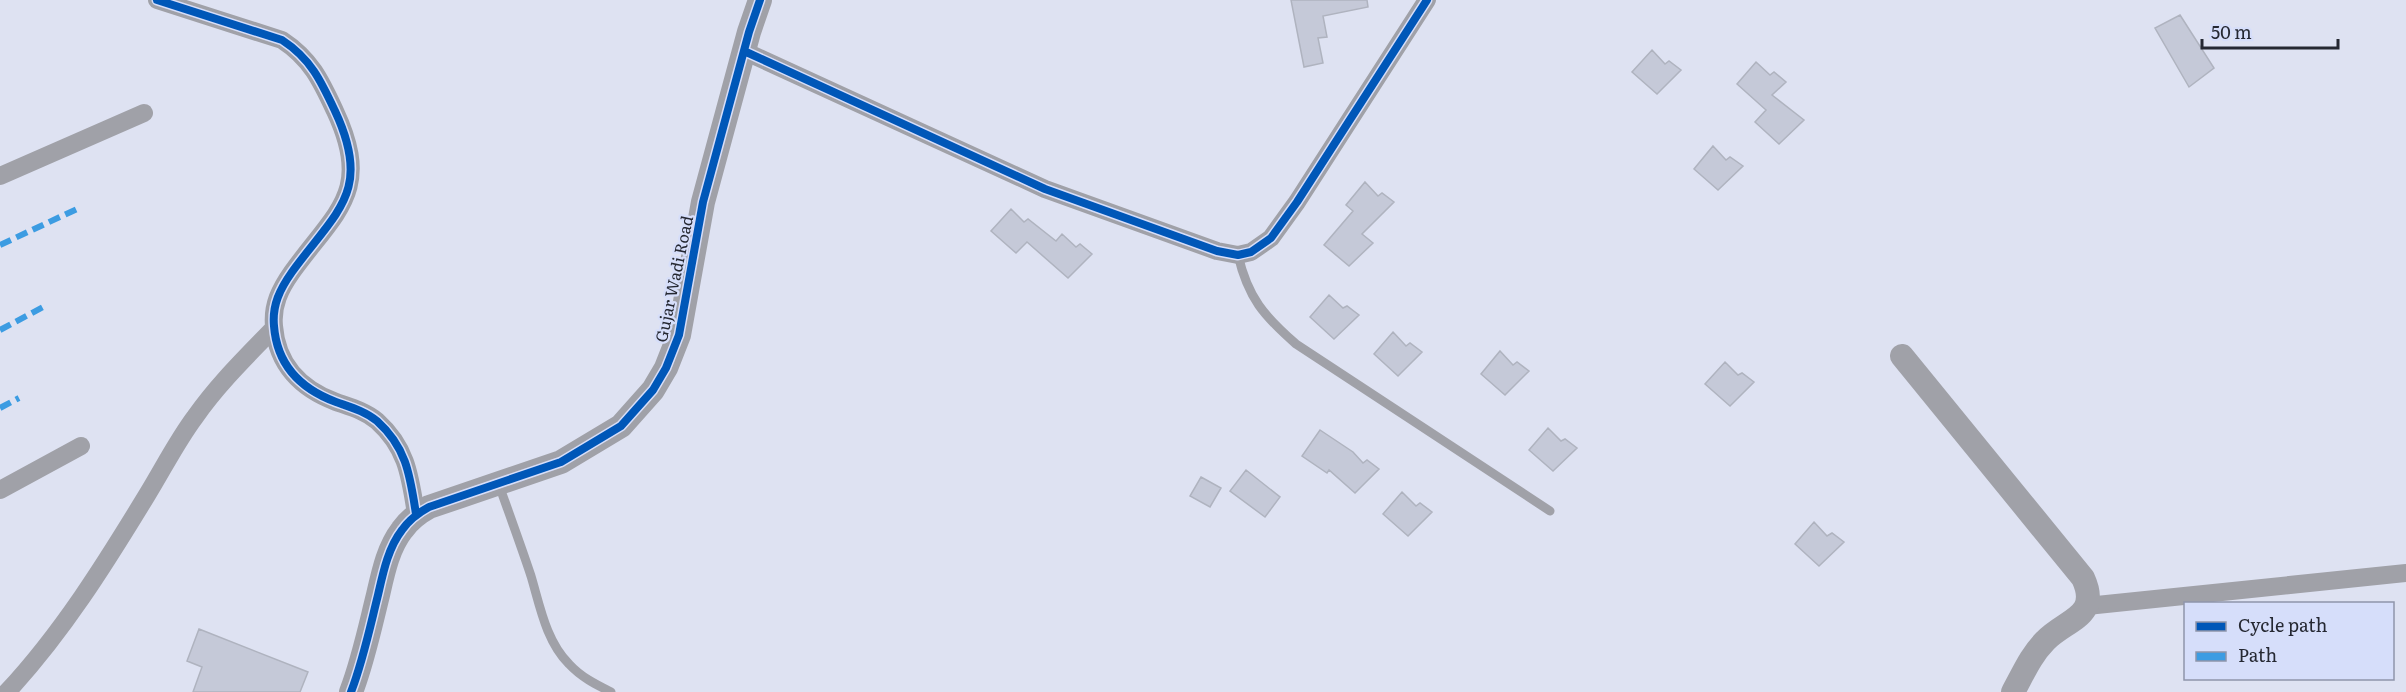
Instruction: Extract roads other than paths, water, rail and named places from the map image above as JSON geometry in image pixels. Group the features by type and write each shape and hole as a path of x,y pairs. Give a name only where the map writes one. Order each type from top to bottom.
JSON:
{"street":[{"path":"157,0 282,40 299,51 311,64 339,118 349,149 352,170 344,203 281,287 273,308 274,328 280,349 296,379 318,394 366,413 381,425 397,444 408,467 416,514"},
{"name":"Gujar Wadi Road","path":"351,692 359,671 383,573 392,548 401,531 416,514 429,507 561,462 621,426 653,390 666,368 679,335 703,202 760,0"},
{"path":"744,51 1045,189 1217,251 1238,255 1251,252 1271,238 1297,202 1426,0"},
{"path":"0,176 144,113"},
{"path":"7,692 64,623 146,498 194,417 223,382 274,328"},
{"path":"1902,356 2083,578 2090,597 2087,606 2074,620 2046,639 2033,656 2013,692"},
{"path":"0,490 81,446"},
{"path":"2087,606 2406,573"}],"lane":[{"path":"1238,255 1243,278 1253,300 1268,319 1296,344 1550,511"},
{"path":"499,483 542,617 554,643 567,663 589,681 610,692"}]}
